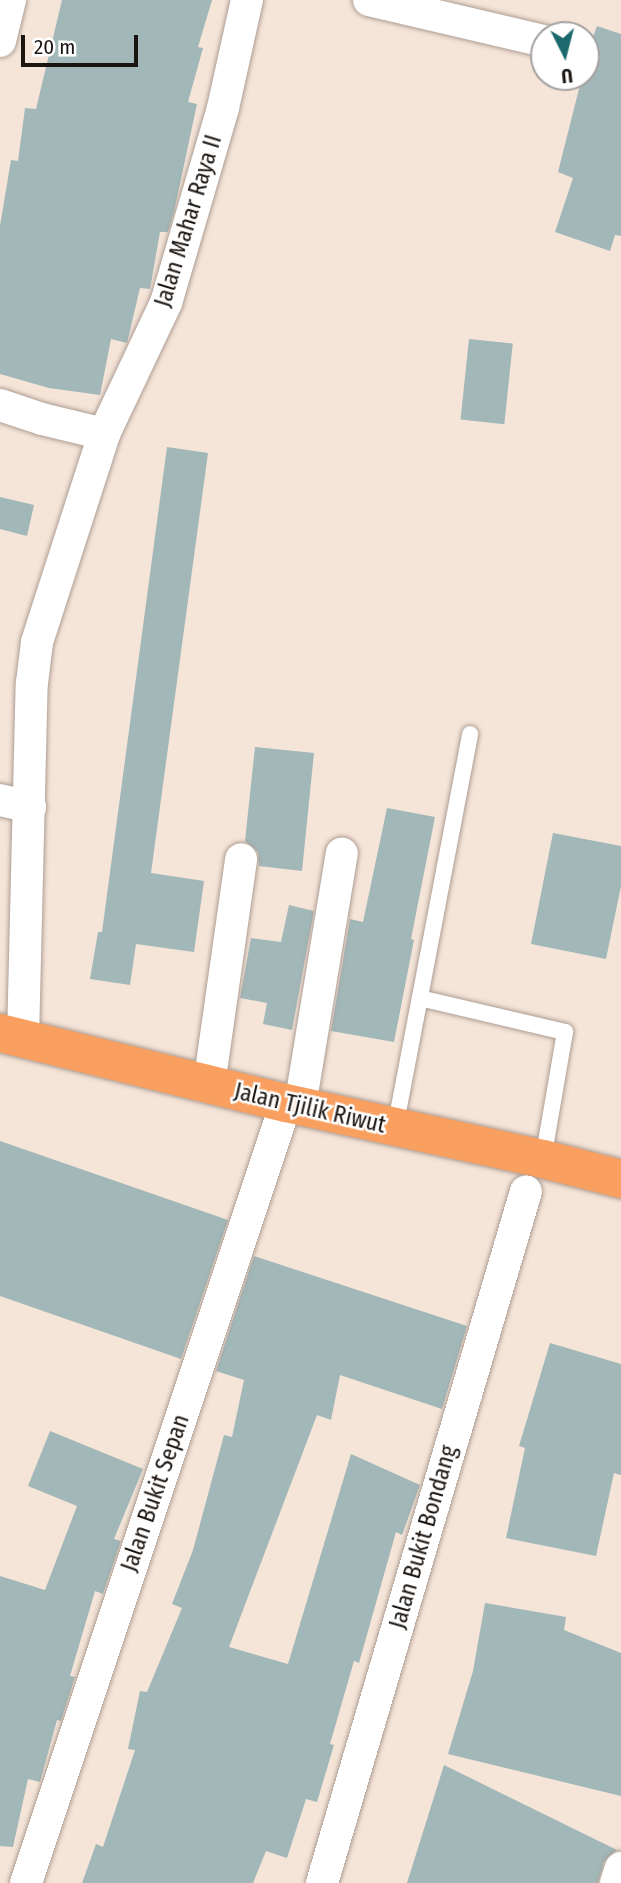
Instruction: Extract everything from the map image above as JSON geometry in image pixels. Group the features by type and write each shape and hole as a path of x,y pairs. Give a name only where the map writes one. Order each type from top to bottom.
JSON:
{"highway":[{"name":"Jalan Tjilik Riwut","path":"11,1036 395,1128 535,1175 621,1179"}],"street":[{"path":"0,41 10,0"},
{"name":"Jalan Mahar Raya II","path":"11,1036 15,803 37,642 104,434 166,303 223,108 247,0"},
{"path":"369,0 530,38"},
{"path":"0,405 104,434"},
{"name":"Jalan Bukit Sepan","path":"26,1883 293,1105 342,853"},
{"path":"209,1085 241,859"},
{"name":"Jalan Bukit Bondang","path":"322,1883 535,1175"},
{"path":"616,1883 621,1868"}],"lane":[{"path":"395,1128 470,734"},
{"path":"420,998 565,1032 535,1175"}],"building":[{"path":"62,0 212,0 198,47 203,48 188,102 197,104 174,212 168,232 160,232 150,289 140,288 127,343 111,339 100,395 49,388 0,374 0,226 11,160 18,161 25,108 36,109"},
{"path":"600,27 621,34 621,236 615,235 610,251 555,232 573,178 558,172 578,91 600,91"},
{"path":"469,339 513,344 504,424 461,420"},
{"path":"167,447 208,453 151,873 204,881 194,952 136,944 130,985 90,979 98,932 102,932"},
{"path":"0,497 34,505 27,536 0,529"},
{"path":"255,747 314,753 302,871 259,866 258,852 245,841"},
{"path":"387,808 435,817 394,1042 331,1031 350,919 363,922"},
{"path":"553,833 621,846 621,886 606,959 531,944"},
{"path":"289,905 314,911 292,1030 263,1024 267,1003 240,998 251,938 281,942"},
{"path":"0,1141 228,1220 181,1359 0,1296"},
{"path":"254,1256 467,1326 442,1409 340,1375 331,1420 317,1415 229,1647 288,1664 351,1454 420,1485 402,1535 396,1532 359,1663 354,1661 330,1744 334,1745 317,1802 306,1799 287,1858 266,1851 253,1883 82,1883 96,1844 103,1847 135,1750 128,1749 140,1691 147,1692 182,1608 172,1604 193,1550 224,1435 232,1437 244,1380 216,1371"},
{"path":"550,1343 621,1364 621,1475 614,1473 596,1556 506,1538 525,1448 519,1446"},
{"path":"50,1431 143,1469 114,1539 121,1541 103,1594 95,1591 70,1676 75,1677 61,1721 57,1720 40,1782 28,1779 13,1847 0,1846 0,1576 45,1590 77,1506 28,1486"},
{"path":"485,1603 566,1617 564,1630 621,1653 621,1796 448,1754 473,1671"},
{"path":"444,1765 617,1850 604,1862 598,1883 407,1883"}]}
